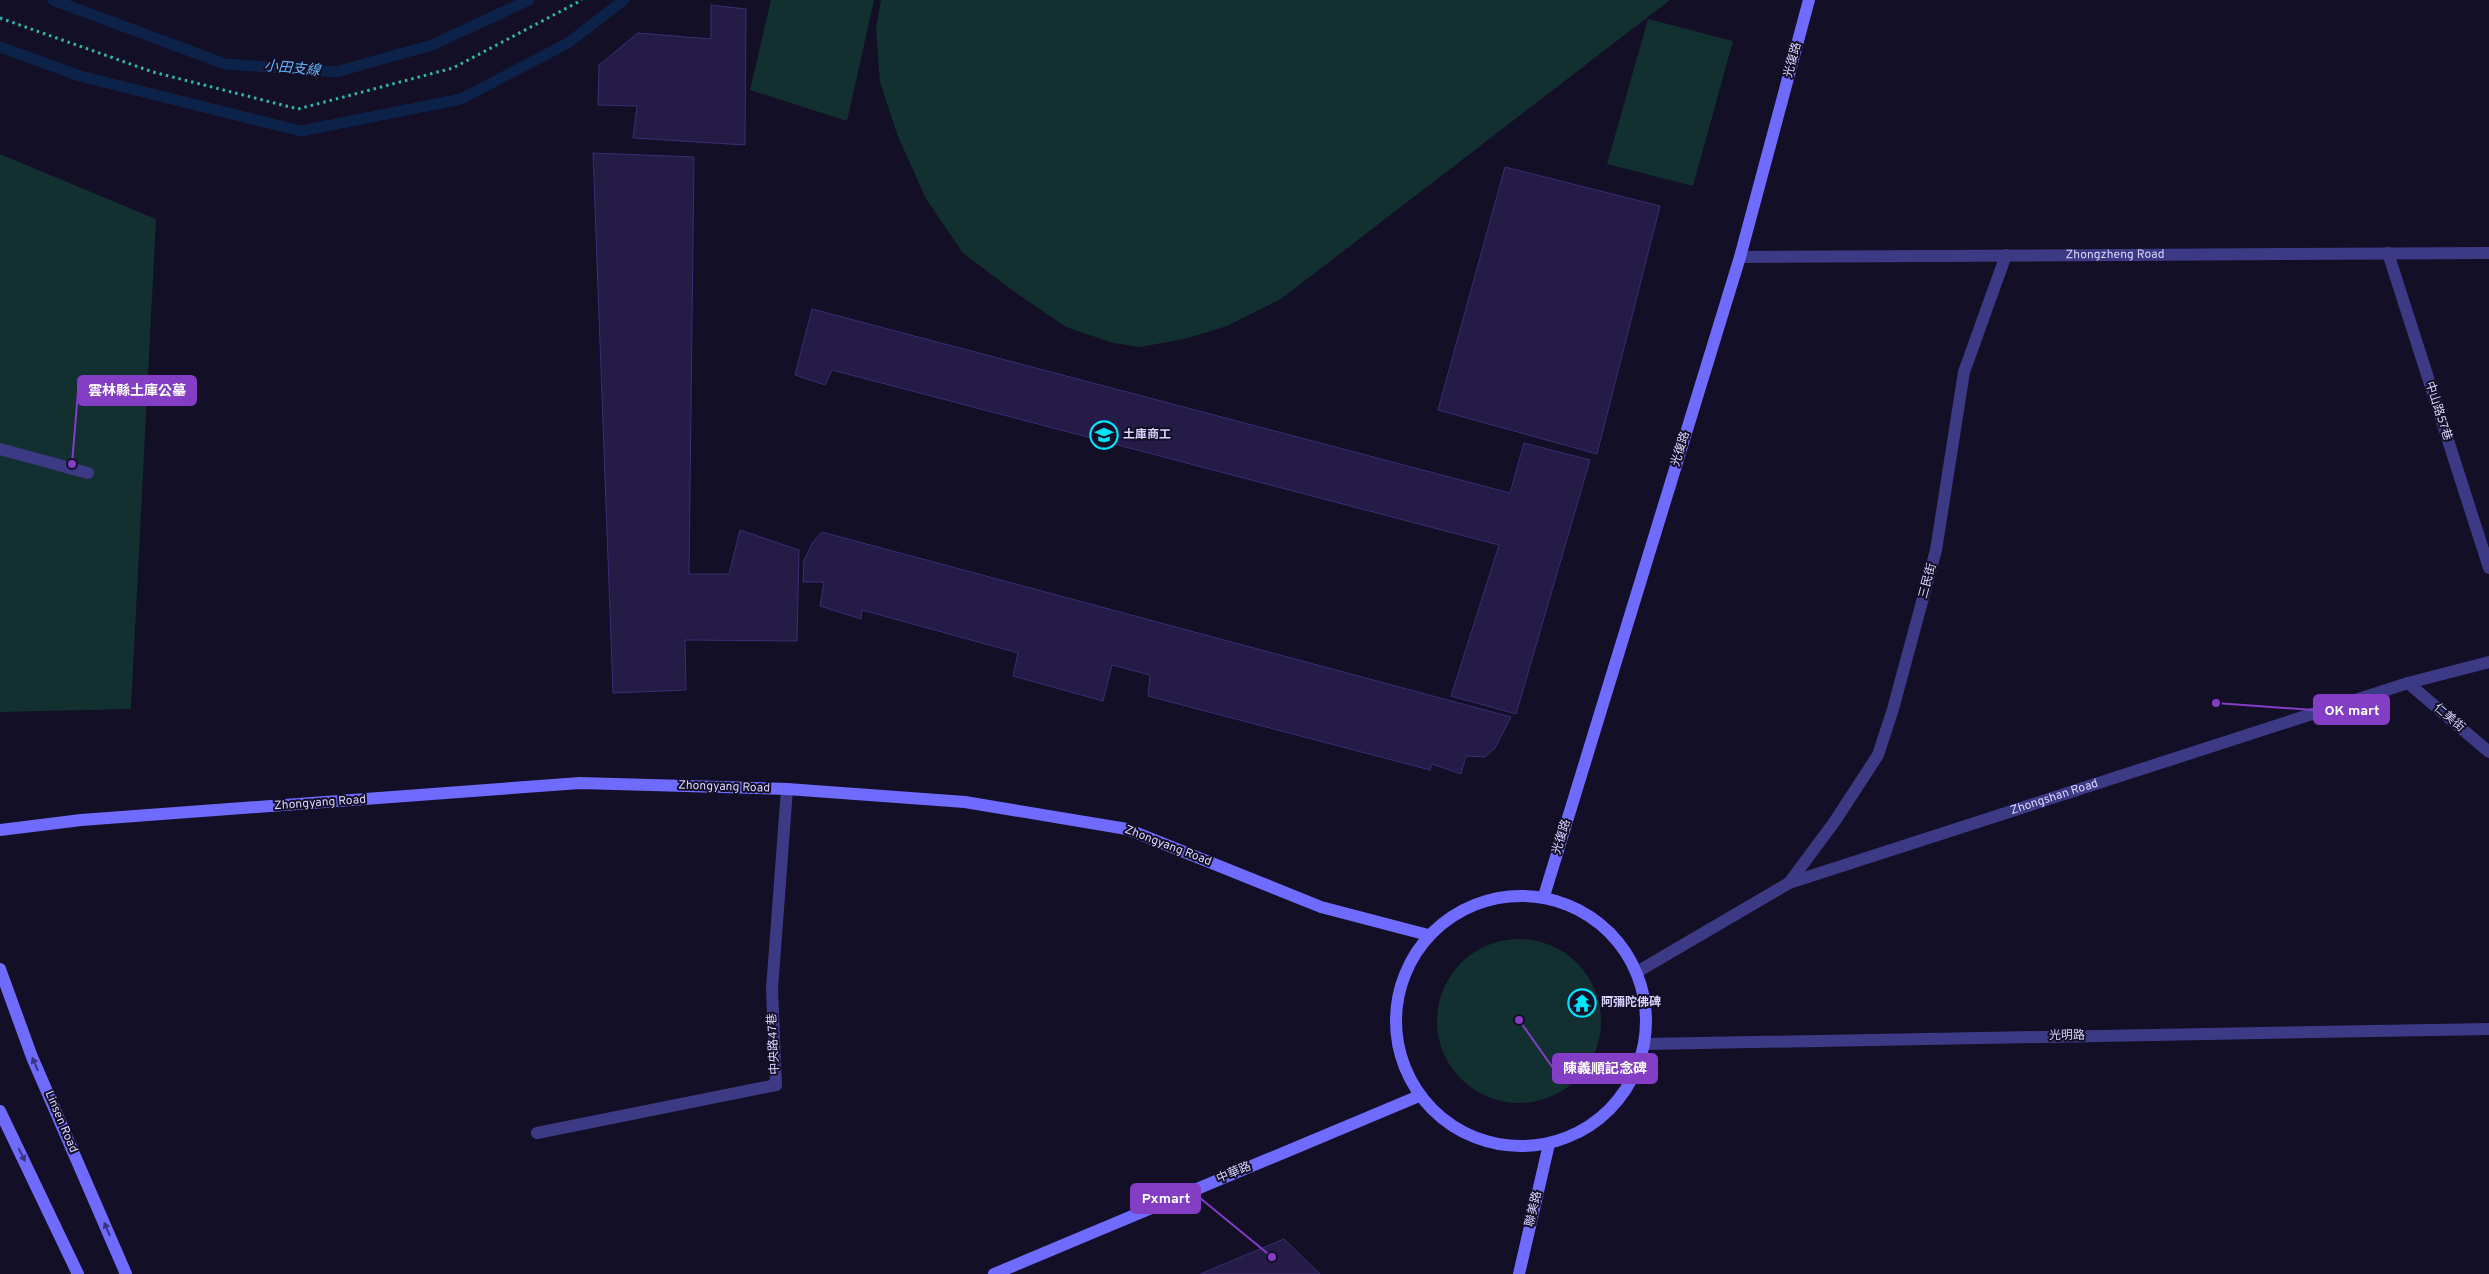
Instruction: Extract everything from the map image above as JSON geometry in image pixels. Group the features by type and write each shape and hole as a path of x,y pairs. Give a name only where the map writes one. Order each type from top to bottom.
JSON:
{"street":[{"name":"光復路","path":"1544,896 1740,256 1809,0"},
{"name":"中山路57巷","path":"2388,253 2489,568"},
{"name":"Zhongzheng Road","path":"1740,256 2489,253"},
{"name":"三民街","path":"1789,883 1836,821 1878,754 1893,709 1936,550 1964,372 2006,255"},
{"path":"0,449 88,473"},
{"name":"Zhongshan Road","path":"1637,972 1789,883 2408,683 2489,662"},
{"name":"仁美街","path":"2408,683 2489,752"},
{"name":"Zhongyang Road","path":"0,830 81,820 580,783 786,789 965,802 1127,829 1321,907 1428,935"},
{"name":"中央路47巷","path":"537,1133 776,1086 772,989 786,789"},
{"path":"1501,896 1544,896 1582,911 1615,937 1637,972 1646,1007 1646,1044 1634,1079 1612,1109 1583,1131 1549,1144 1512,1147 1477,1139 1445,1121 1419,1096 1400,1057 1395,1014 1404,971 1428,935 1461,909 1501,896"},
{"name":"Linsen Road","path":"0,969 32,1057 126,1274"},
{"name":"光明路","path":"1646,1044 2489,1029"},
{"name":"中華路","path":"994,1274 1419,1096"},
{"path":"0,1111 78,1274"},
{"name":"聯美路","path":"1519,1274 1549,1144"}],"path":[{"path":"0,18 153,72 298,109 453,68 582,0"}],"green space":[{"path":"771,0 874,0 847,121 750,90"},
{"path":"881,0 1670,0 1281,299 1227,326 1184,339 1140,347 1113,343 1066,327 1016,293 963,253 926,199 897,134 880,82 876,29"},
{"path":"1648,19 1733,41 1693,186 1607,164"},
{"path":"0,154 156,219 131,709 0,712"},
{"path":"1527,939 1543,942 1558,948 1583,969 1592,982 1598,997 1601,1021 1600,1037 1592,1060 1571,1085 1558,1094 1543,1100 1511,1103 1495,1100 1473,1090 1450,1067 1438,1037 1437,1013 1440,997 1450,975 1473,952 1503,940"}],"building":[{"path":"711,5 746,9 745,145 633,138 637,106 598,105 599,65 638,33 711,39"},
{"path":"593,153 694,157 689,574 729,574 740,530 799,550 797,641 685,640 686,690 613,693"},
{"path":"1505,167 1660,206 1597,454 1438,410"},
{"path":"812,309 1510,493 1524,443 1590,460 1516,714 1451,696 1499,545 832,370 825,385 795,375"},
{"path":"822,532 1511,717 1495,748 1485,757 1466,756 1461,774 1432,764 1430,770 1148,696 1150,675 1112,665 1103,701 1013,676 1018,653 862,610 861,619 820,606 824,582 803,582 804,560 813,542"},
{"name":"阿彌陀佛碑","path":"1577,997 1590,1001 1587,1010 1574,1006"},
{"path":"1284,1239 1320,1274 1200,1274"}],"waterway":[{"name":"小田支線","path":"53,0 225,64 336,72 432,45 529,0"},
{"path":"0,47 80,76 301,131 461,99 568,43 624,0"}],"place":[{"name":"土庫商工","path":"1104,435"},
{"name":"雲林縣土庫公墓","path":"72,464"},
{"name":"OK mart","path":"2216,703"},
{"name":"阿彌陀佛碑","path":"1582,1003"},
{"name":"陳義順記念碑","path":"1519,1020"},
{"name":"Pxmart","path":"1272,1257"}]}
